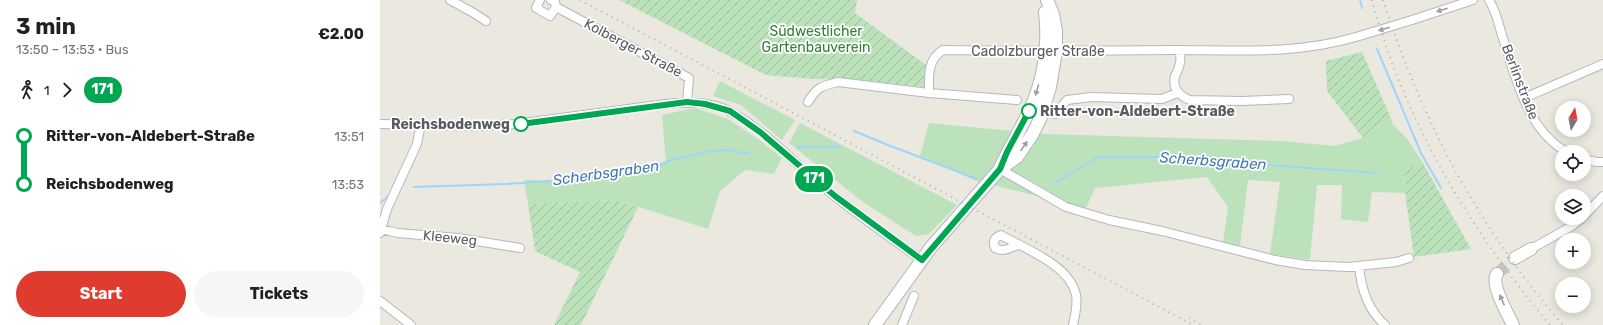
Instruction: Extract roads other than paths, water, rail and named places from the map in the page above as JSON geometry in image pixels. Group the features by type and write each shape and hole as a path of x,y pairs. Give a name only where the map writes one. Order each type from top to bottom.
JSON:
{"main road":[{"path":"1044,0 1047,31 1051,51"},
{"path":"875,325 922,260 1000,169 1034,101 1051,51 1054,20 1048,0"},
{"path":"1515,258 1532,250"},
{"path":"1497,274 1495,279 1496,286 1513,325"}],"street":[{"path":"450,0 486,21"},
{"name":"Kolberger Straße","path":"540,0 536,8 550,16 553,3 689,78 687,102"},
{"name":"Cadolzburger Straße","path":"928,93 931,63 936,54 943,50 1180,50 1237,52 1301,49 1343,41 1473,0"},
{"name":"Berlinstraße","path":"1489,0 1532,118 1555,145"},
{"path":"1180,50 1180,64 1175,77 1174,85 1180,96 1190,100 1242,101 1289,99"},
{"path":"1524,98 1603,64"},
{"path":"808,102 816,89 826,84 838,82 928,93 1017,100"},
{"path":"1055,114 1067,100 1091,97 1162,99 1177,93"},
{"path":"380,124 483,126 516,124 687,102 705,104 730,111 760,132 853,210 922,260"},
{"path":"380,231 396,189 417,144 421,124"},
{"path":"1600,162 1603,168"},
{"path":"1000,169 1066,207 1109,220 1162,231 1274,260 1305,266 1359,266 1409,258"},
{"path":"1591,209 1603,196"},
{"path":"1532,250 1573,225"},
{"name":"Kleeweg","path":"380,231 458,238 520,248"},
{"path":"1018,245 1041,257 1067,276 1076,295 1073,325"},
{"path":"1359,266 1360,281 1372,311 1385,325"},
{"path":"902,325 914,296"},
{"path":"380,301 411,325"}],"waterway":[{"path":"1360,0 1362,8"},
{"path":"1377,49 1421,153 1441,188"},
{"name":"Scherbsgraben","path":"854,131 977,179"},
{"name":"Scherbsgraben","path":"797,147 840,147"},
{"name":"Scherbsgraben","path":"414,187 574,180 657,166 671,160 711,151 730,150 749,153"},
{"name":"Scherbsgraben","path":"1055,183 1098,157 1156,157 1378,173"},
{"name":"Scherbsgraben","path":"380,203 390,195"}],"tunnel":[{"path":"1497,274 1515,258"}],"railway":[{"path":"580,0 1193,325"},
{"path":"1372,0 1386,45 1402,88 1421,131 1443,172 1493,251 1550,325"},
{"path":"1383,0 1416,89 1456,172 1479,212 1505,250 1563,325"},
{"path":"1189,318 1202,325"}],"place":[{"name":"Ritter-von-Aldebert-Straße","path":"1029,111"},
{"name":"Reichsbodenweg","path":"521,124"}],"park label":[{"name":"Südwestlicher Gartenbauverein","path":"816,40"}]}
